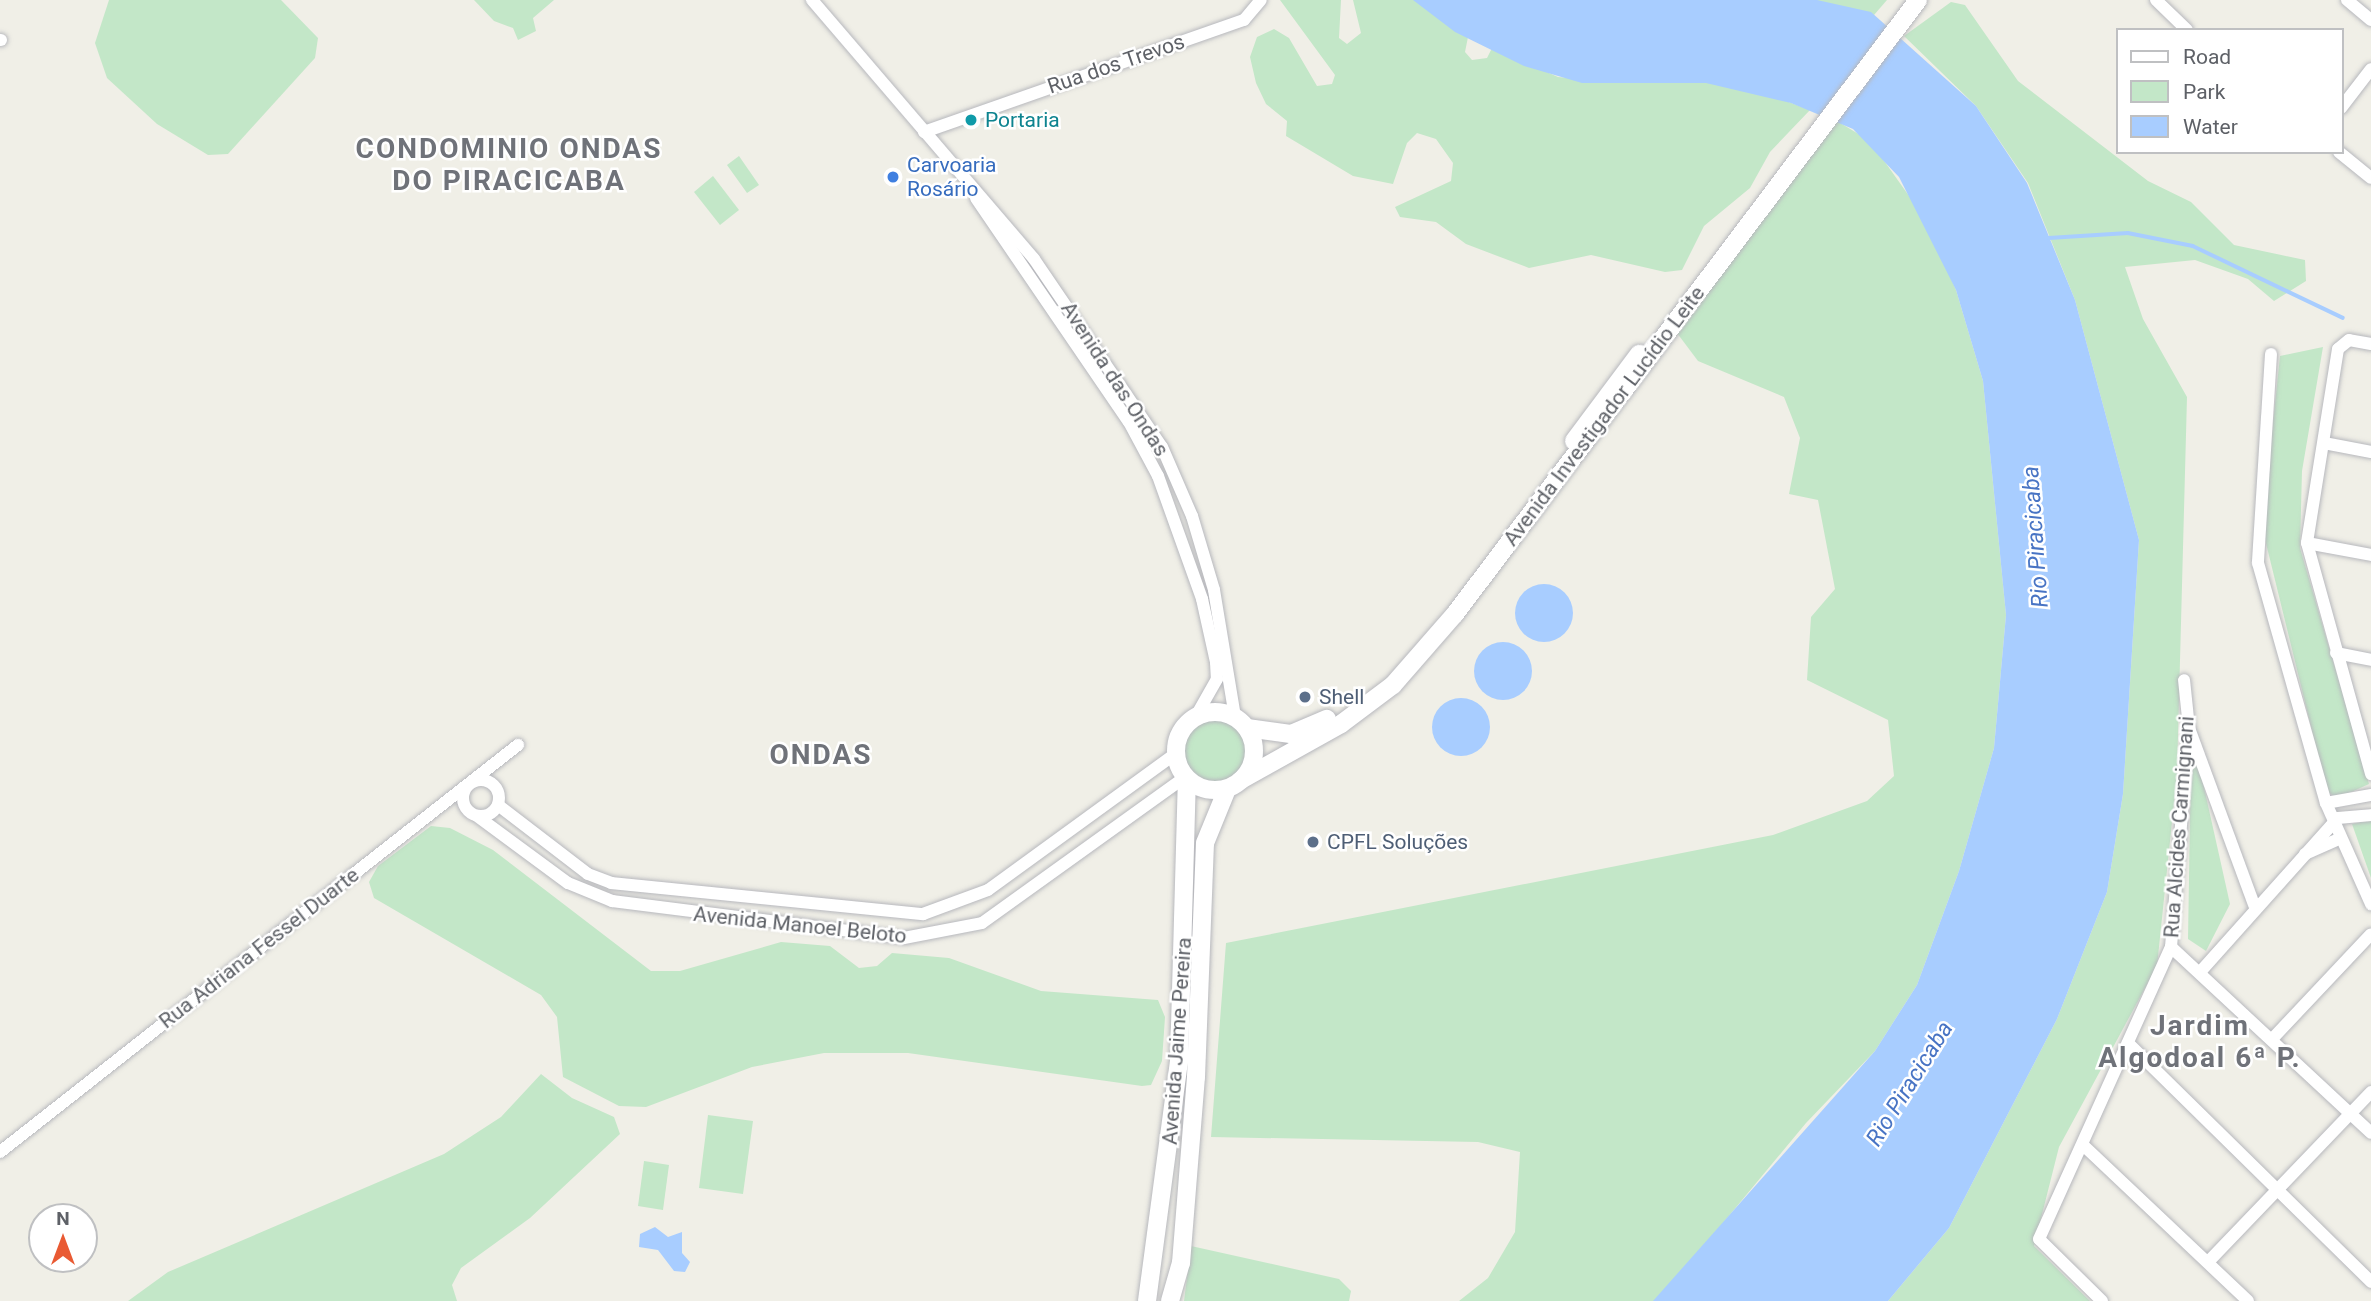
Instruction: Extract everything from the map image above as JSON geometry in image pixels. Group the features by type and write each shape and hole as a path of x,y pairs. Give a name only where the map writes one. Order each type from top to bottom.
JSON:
{"main road":[{"name":"Avenida Investigador Lucídio Leite","path":"1234,784 1341,724 1393,685 1611,414 1902,9 1918,0"},
{"name":"Avenida Investigador Lucídio Leite","path":"1241,723 1291,734 1322,723 1408,653 1454,602 1815,130"},
{"path":"1216,712 1241,723 1254,750 1234,784 1206,790 1186,778 1175,754 1181,732 1196,716 1216,712"},
{"name":"Avenida Jaime Pereira","path":"1147,1301 1179,1062 1186,778"},
{"name":"Avenida Jaime Pereira","path":"1170,1301 1181,1263 1196,1077 1205,843 1234,784"}],"street":[{"name":"Avenida das Ondas","path":"812,0 1034,259 1162,447 1196,529 1241,723"},
{"name":"Rua dos Trevos","path":"924,132 1244,20 1261,0"},
{"path":"2156,0 2185,28"},
{"path":"2347,0 2371,20"},
{"path":"2343,105 2371,69"},
{"path":"2341,154 2371,178"},
{"name":"Avenida das Ondas","path":"973,188 984,215 1152,465 1196,578 1216,662 1217,679 1196,716"},
{"path":"984,215 1034,259"},
{"path":"1030,284 1043,283 1076,322"},
{"path":"2371,344 2349,340 2338,349 2307,543 2371,774"},
{"path":"2271,354 2258,563 2326,803 2339,839 2371,905"},
{"path":"2324,443 2371,452"},
{"path":"1152,465 1164,469 1196,529"},
{"path":"2307,543 2371,555"},
{"path":"2336,653 2371,660"},
{"name":"Rua Alcides Carmignani","path":"2102,1301 2039,1239 2171,947 2189,728 2184,680"},
{"path":"2189,728 2255,905"},
{"name":"Rua Adriana Fessel Duarte","path":"0,1152 518,744"},
{"name":"Avenida Manoel Beloto","path":"471,782 491,784 498,805 588,874 624,886 923,914 988,890 1175,754"},
{"name":"Avenida Manoel Beloto","path":"477,816 568,883 612,901 904,938 982,923 1186,778"},
{"path":"471,782 464,804 477,816 498,805"},
{"path":"2326,803 2371,795"},
{"path":"2201,971 2255,905 2333,823 2371,815"},
{"path":"2298,857 2339,839"},
{"path":"2274,1037 2371,934"},
{"path":"2171,947 2274,1037 2371,1133"},
{"path":"2128,1043 2371,1282"},
{"path":"2209,1261 2371,1092"},
{"path":"2083,1145 2209,1261 2248,1301"}],"green space":[{"path":"109,0 281,0 318,38 315,58 228,154 208,155 157,124 107,78 95,43"},
{"path":"474,0 554,0 533,18 536,31 518,40 513,28 494,21"},
{"path":"1280,0 1341,0 1339,38 1347,44 1361,33 1353,0 1422,0 1469,32 1465,52 1472,60 1487,58 1492,48 1558,77 1625,83 1719,76 1810,110 1770,152 1750,188 1704,226 1682,270 1665,272 1591,255 1529,268 1466,244 1436,222 1400,217 1395,207 1451,181 1453,163 1436,139 1417,133 1407,143 1393,184 1353,176 1286,136 1287,121 1266,104 1256,83 1250,57 1257,37 1274,29 1289,38 1317,86 1332,84 1335,75"},
{"path":"1712,0 1887,0 1874,15"},
{"path":"1951,2 1965,5 2018,81 2148,181 2191,202 2234,245 2305,260 2306,281 2274,301 2248,279 2195,260 2125,267 2143,319 2187,397 2177,774 2157,966 2059,1147 2034,1246 2090,1301 1888,1301 1949,1228 2057,1019 2107,892 2123,794 2139,540 2075,300 2028,183 1976,106 1904,36"},
{"path":"1837,121 1870,141 1924,217 1956,290 1983,381 2006,615 1994,748 1959,871 1917,985 1875,1051 1806,1123 1669,1288 1654,1301 1459,1301 1488,1278 1515,1232 1520,1152 1478,1142 1211,1137 1226,943 1773,835 1867,801 1894,776 1888,720 1807,680 1811,617 1835,589 1818,500 1789,494 1800,438 1784,397 1698,361 1677,333"},
{"path":"739,156 759,185 747,193 727,165"},
{"path":"713,176 739,210 720,225 694,192"},
{"path":"2323,347 2302,471 2300,548 2369,784 2338,798 2327,792 2262,527 2280,356"},
{"path":"1215,717 1238,727 1248,750 1238,773 1215,783 1192,773 1182,750 1192,727"},
{"path":"2191,756 2197,756 2230,904 2206,951 2188,939"},
{"path":"2371,820 2371,878 2352,824"},
{"path":"431,826 450,828 493,850 651,971 680,971 781,942 830,946 859,968 877,966 892,953 949,958 1041,991 1158,1000 1165,1017 1162,1061 1151,1085 1142,1086 908,1053 824,1053 752,1067 646,1107 619,1106 563,1077 557,1017 541,995 374,898 369,882 378,866"},
{"path":"541,1074 572,1098 614,1117 620,1134 530,1218 461,1268 452,1285 457,1301 128,1301 168,1272 444,1154 501,1117"},
{"path":"708,1115 753,1121 743,1194 699,1188"},
{"path":"644,1161 669,1165 663,1210 638,1206"},
{"path":"1191,1246 1339,1279 1351,1291 1349,1301 1184,1301"}],"water":[{"name":"Rio Piracicaba","path":"1413,0 1817,0 1871,12 1976,106 2027,183 2075,300 2139,540 2123,794 2107,892 2057,1019 1949,1228 1888,1301 1653,1301 1875,1051 1917,985 1959,871 1994,748 2006,615 1983,381 1956,290 1899,177 1853,129 1791,103 1706,83 1582,83 1524,66 1455,32"},
{"path":"1544,584 1555,586 1568,597 1573,613 1571,624 1560,637 1544,642 1533,640 1520,629 1515,613 1517,602 1528,589"},
{"path":"1503,642 1514,644 1527,655 1532,671 1530,682 1519,695 1503,700 1492,698 1479,687 1474,671 1476,660 1487,647"},
{"path":"1461,698 1472,700 1485,711 1490,727 1488,738 1477,751 1461,756 1450,754 1437,743 1432,727 1434,716 1445,703"},
{"path":"655,1227 668,1237 682,1232 682,1253 690,1262 685,1272 674,1271 658,1250 639,1247 640,1234"}],"waterway":[{"path":"2049,238 2128,233 2193,246 2343,318"}],"place":[{"name":"Portaria","path":"971,120"},
{"name":"Carvoaria Rosário","path":"893,177"},
{"name":"Shell","path":"1305,697"},
{"name":"CPFL Soluções","path":"1313,842"}],"district":[{"name":"CONDOMINIO ONDAS DO PIRACICABA","path":"509,165"},
{"name":"ONDAS","path":"821,755"},
{"name":"Jardim Algodoal 6ª P.","path":"2200,1042"}]}
